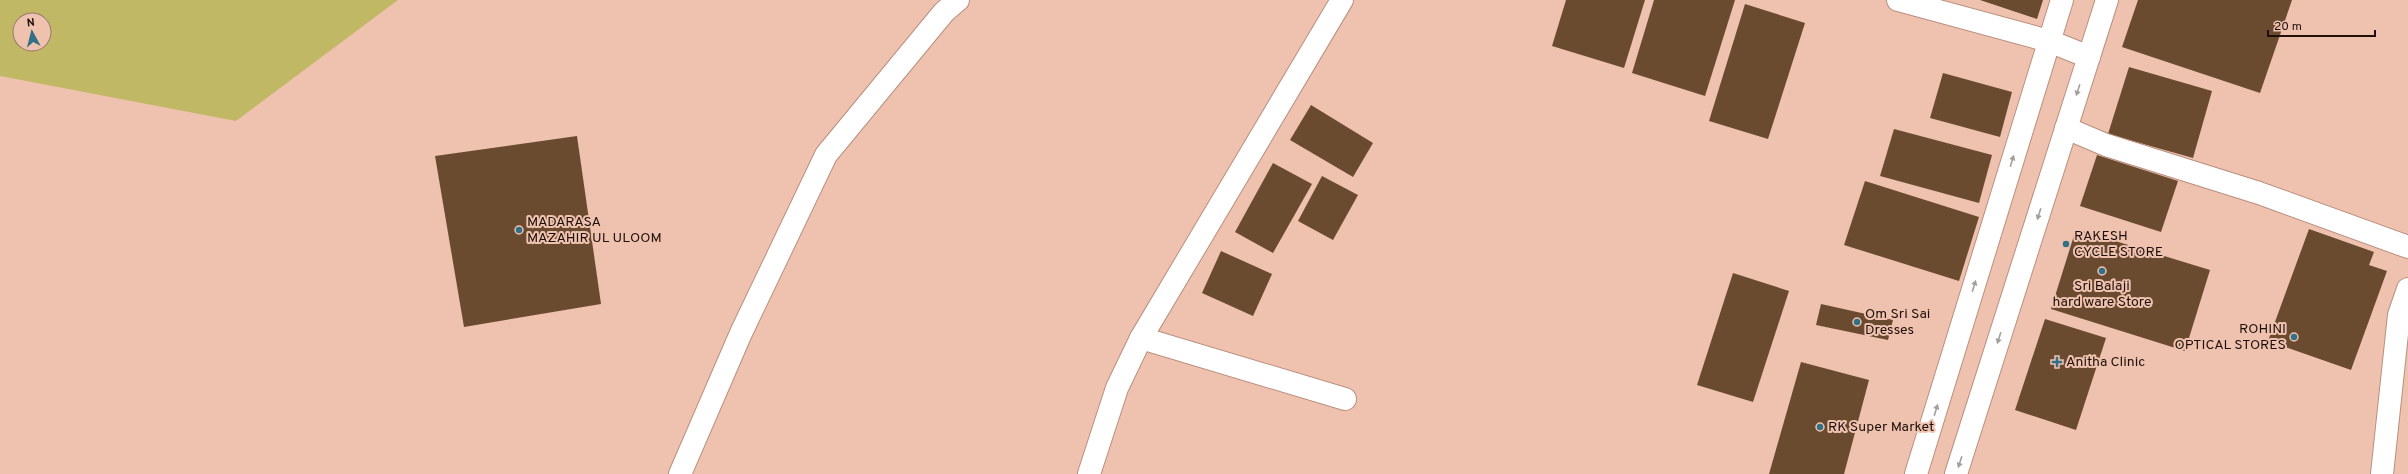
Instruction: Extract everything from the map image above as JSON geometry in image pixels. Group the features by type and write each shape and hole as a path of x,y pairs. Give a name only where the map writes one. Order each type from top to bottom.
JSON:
{"street":[{"path":"680,474 741,333 826,155 944,12 958,0"},
{"path":"1089,474 1117,388 1141,338 1342,0"},
{"path":"1898,0 2049,41 2089,57"},
{"path":"1916,474 2062,0"},
{"path":"1956,474 2107,0"},
{"path":"2066,128 2106,145 2259,193 2408,247"},
{"path":"2382,474 2399,315 2408,289"},
{"path":"1141,338 1345,399"}],"shaded area":[{"path":"0,0 398,0 236,121 0,76"}],"building":[{"path":"1566,0 1645,0 1624,68 1552,46"},
{"path":"1654,0 1735,0 1705,96 1632,73"},
{"path":"1980,0 2043,0 2037,19"},
{"path":"2138,0 2292,0 2260,93 2122,47"},
{"path":"1745,4 1805,23 1768,139 1709,121"},
{"path":"2129,67 2212,91 2193,158 2108,134"},
{"path":"1943,73 2012,92 2000,137 1930,118"},
{"path":"1311,105 1373,143 1353,177 1290,140"},
{"path":"1894,129 1992,155 1979,203 1880,176"},
{"name":"MADARASA MAZAHIR UL ULOOM","path":"577,136 601,304 464,327 435,156"},
{"path":"2097,155 2178,181 2161,232 2080,206"},
{"path":"1273,163 1312,184 1273,253 1235,232"},
{"path":"1322,176 1358,195 1333,240 1298,221"},
{"path":"1865,181 1979,217 1959,281 1844,245"},
{"path":"2076,229 2210,270 2185,351 2051,309"},
{"path":"2309,229 2374,252 2369,265 2387,271 2351,370 2268,341"},
{"path":"1221,251 1272,274 1253,316 1202,293"},
{"path":"1733,273 1789,291 1753,402 1697,385"},
{"path":"1821,304 1893,320 1888,340 1816,325"},
{"path":"2045,319 2106,338 2076,430 2015,410"},
{"name":"RK Super Market","path":"1801,362 1869,380 1844,474 1769,474"}],"place":[{"name":"MADARASA MAZAHIR UL ULOOM","path":"519,230"},
{"name":"RAKESH CYCLE STORE","path":"2066,244"},
{"name":"Sri Balaji hard ware Store","path":"2102,271"},
{"name":"Om Sri Sai Dresses","path":"1857,322"},
{"name":"ROHINI OPTICAL STORES","path":"2294,337"},
{"name":"Anitha Clinic","path":"2057,362"},
{"name":"RK Super Market","path":"1820,427"}]}
